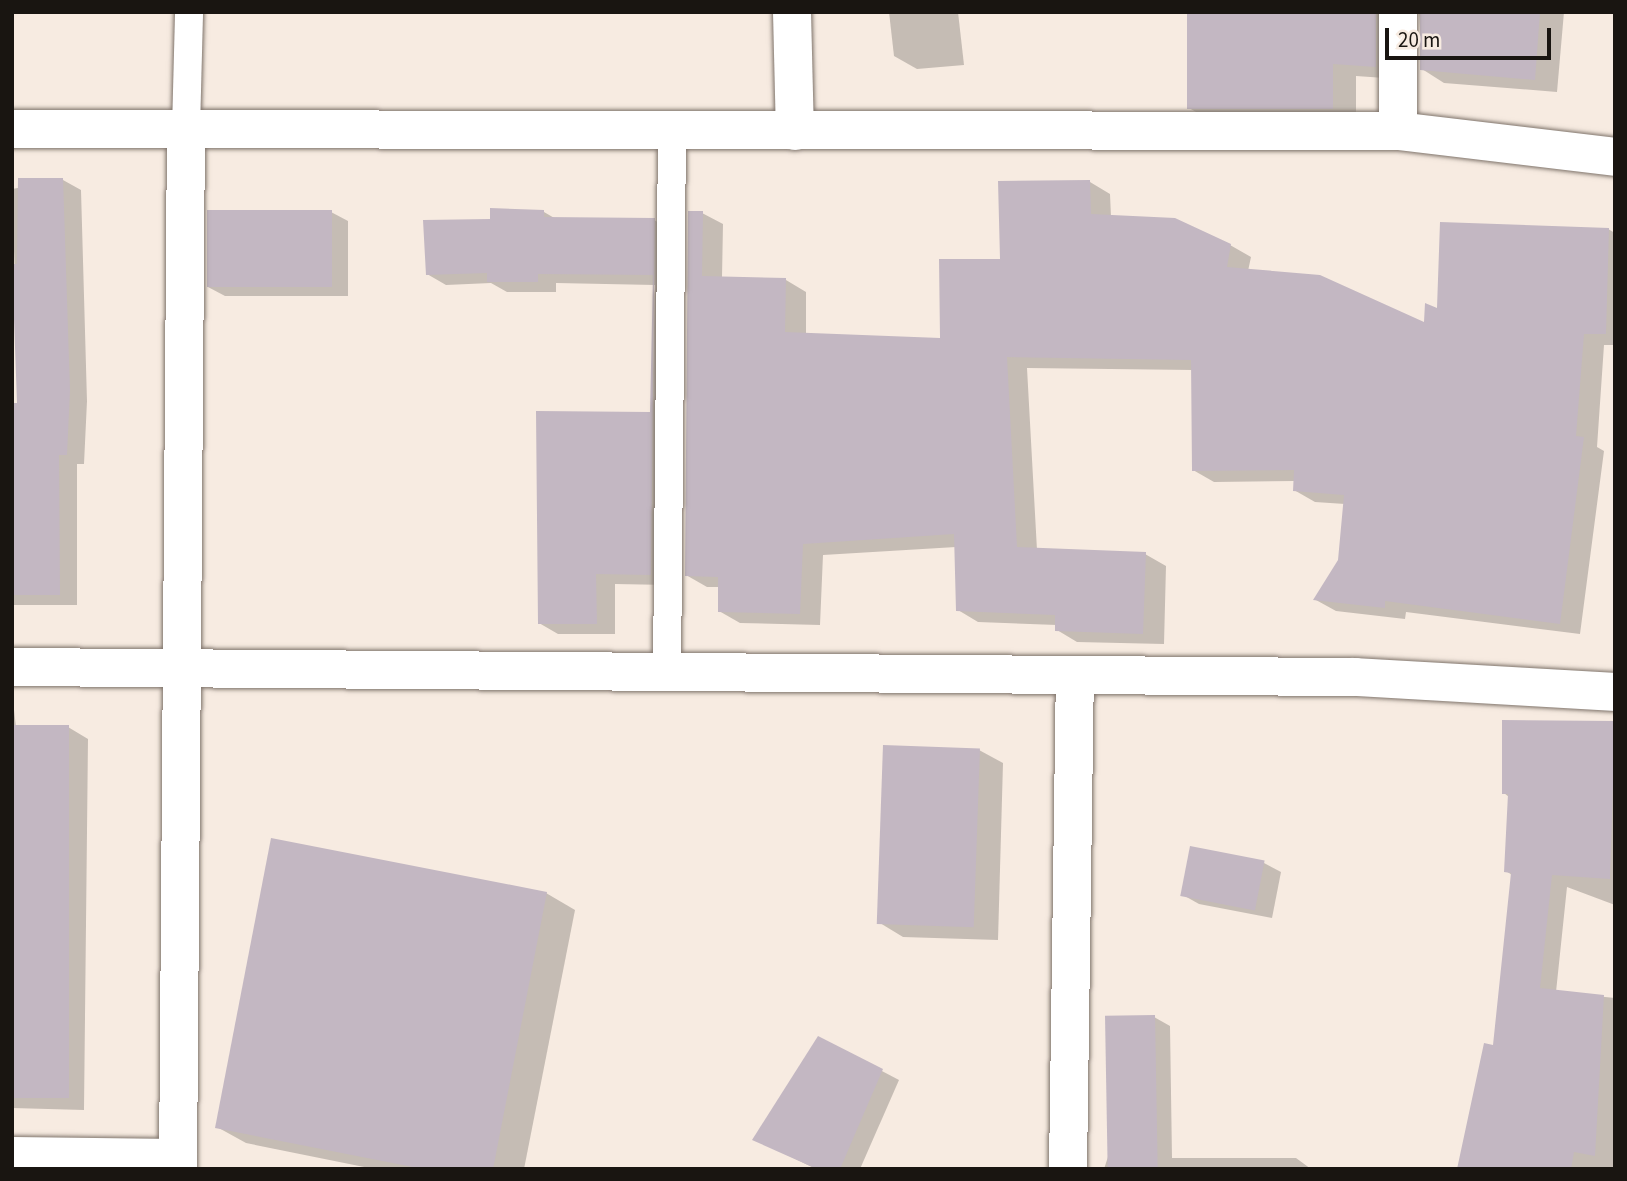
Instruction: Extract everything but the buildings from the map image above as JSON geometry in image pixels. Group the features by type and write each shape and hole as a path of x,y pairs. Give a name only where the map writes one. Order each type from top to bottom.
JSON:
{"street":[{"path":"792,12 795,131"},
{"path":"1398,12 1398,131"},
{"path":"12,129 1398,131 1615,157"},
{"path":"12,1156 178,1163 185,668 186,129"},
{"path":"12,667 1355,677 1615,692"},
{"path":"1068,1169 1075,677"}],"lane":[{"path":"186,129 189,12"},
{"path":"667,672 671,128"}]}
